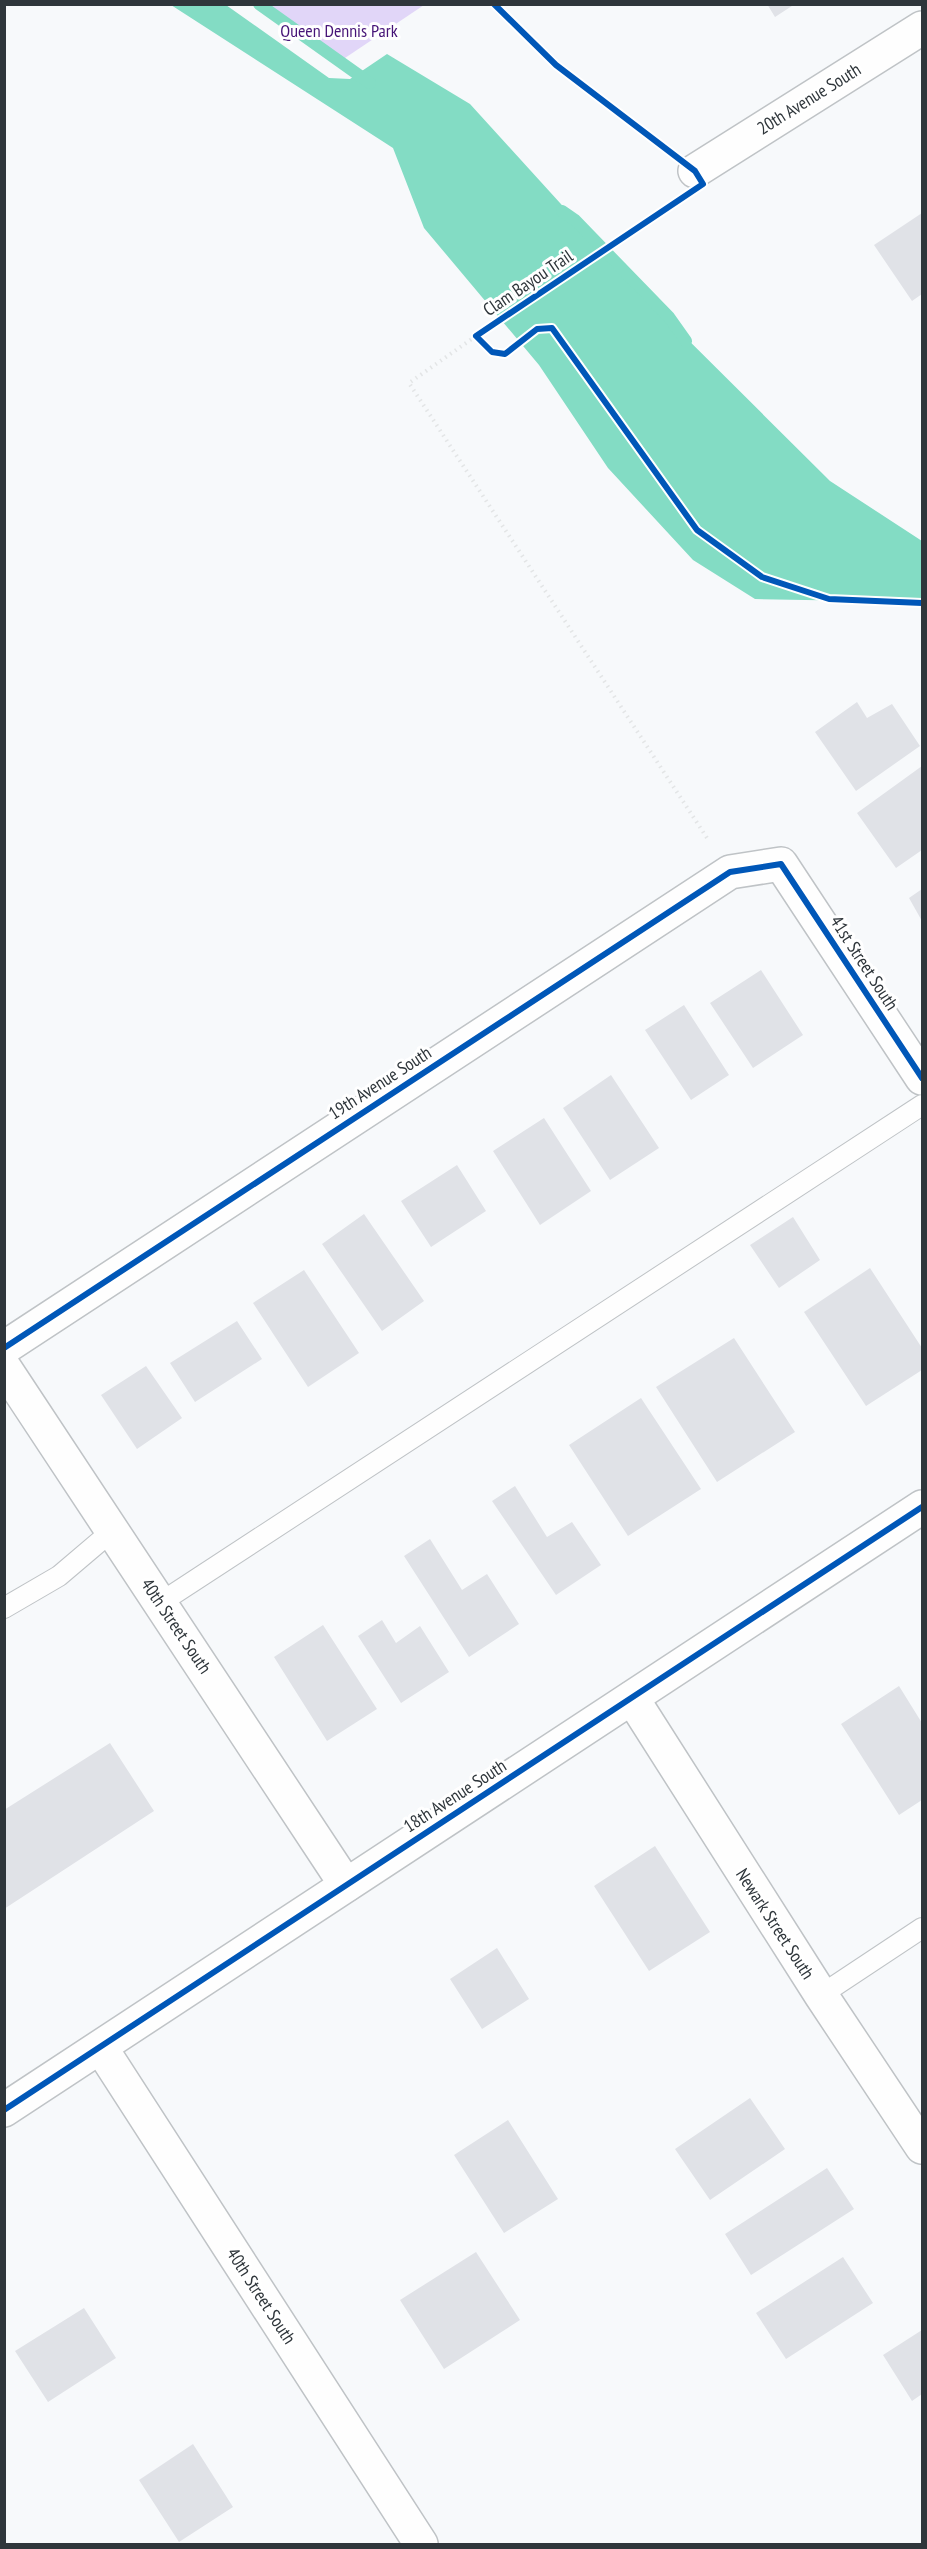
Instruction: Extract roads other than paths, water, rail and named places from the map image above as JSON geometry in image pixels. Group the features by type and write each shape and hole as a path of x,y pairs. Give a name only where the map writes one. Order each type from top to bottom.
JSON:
{"street":[{"name":"20th Avenue South","path":"695,171 922,28"},
{"name":"19th Avenue South","path":"4,1348 730,872 781,864"},
{"name":"41st Street South","path":"781,864 922,1078"},
{"name":"40th Street South","path":"4,1367 346,1885"},
{"name":"18th Avenue South","path":"4,2110 922,1507"},
{"name":"Newark Street South","path":"632,1698 821,1995 922,2147"},
{"name":"40th Street South","path":"100,2048 421,2544"}],"lane":[{"path":"160,1603 922,1105"},
{"path":"4,1608 59,1576 112,1532"},
{"path":"821,1995 922,1928"}],"waterway":[{"path":"259,4 370,83"},
{"path":"562,211 575,220 669,317 686,341"}],"park label":[{"name":"Queen Dennis Park","path":"339,31"}]}
